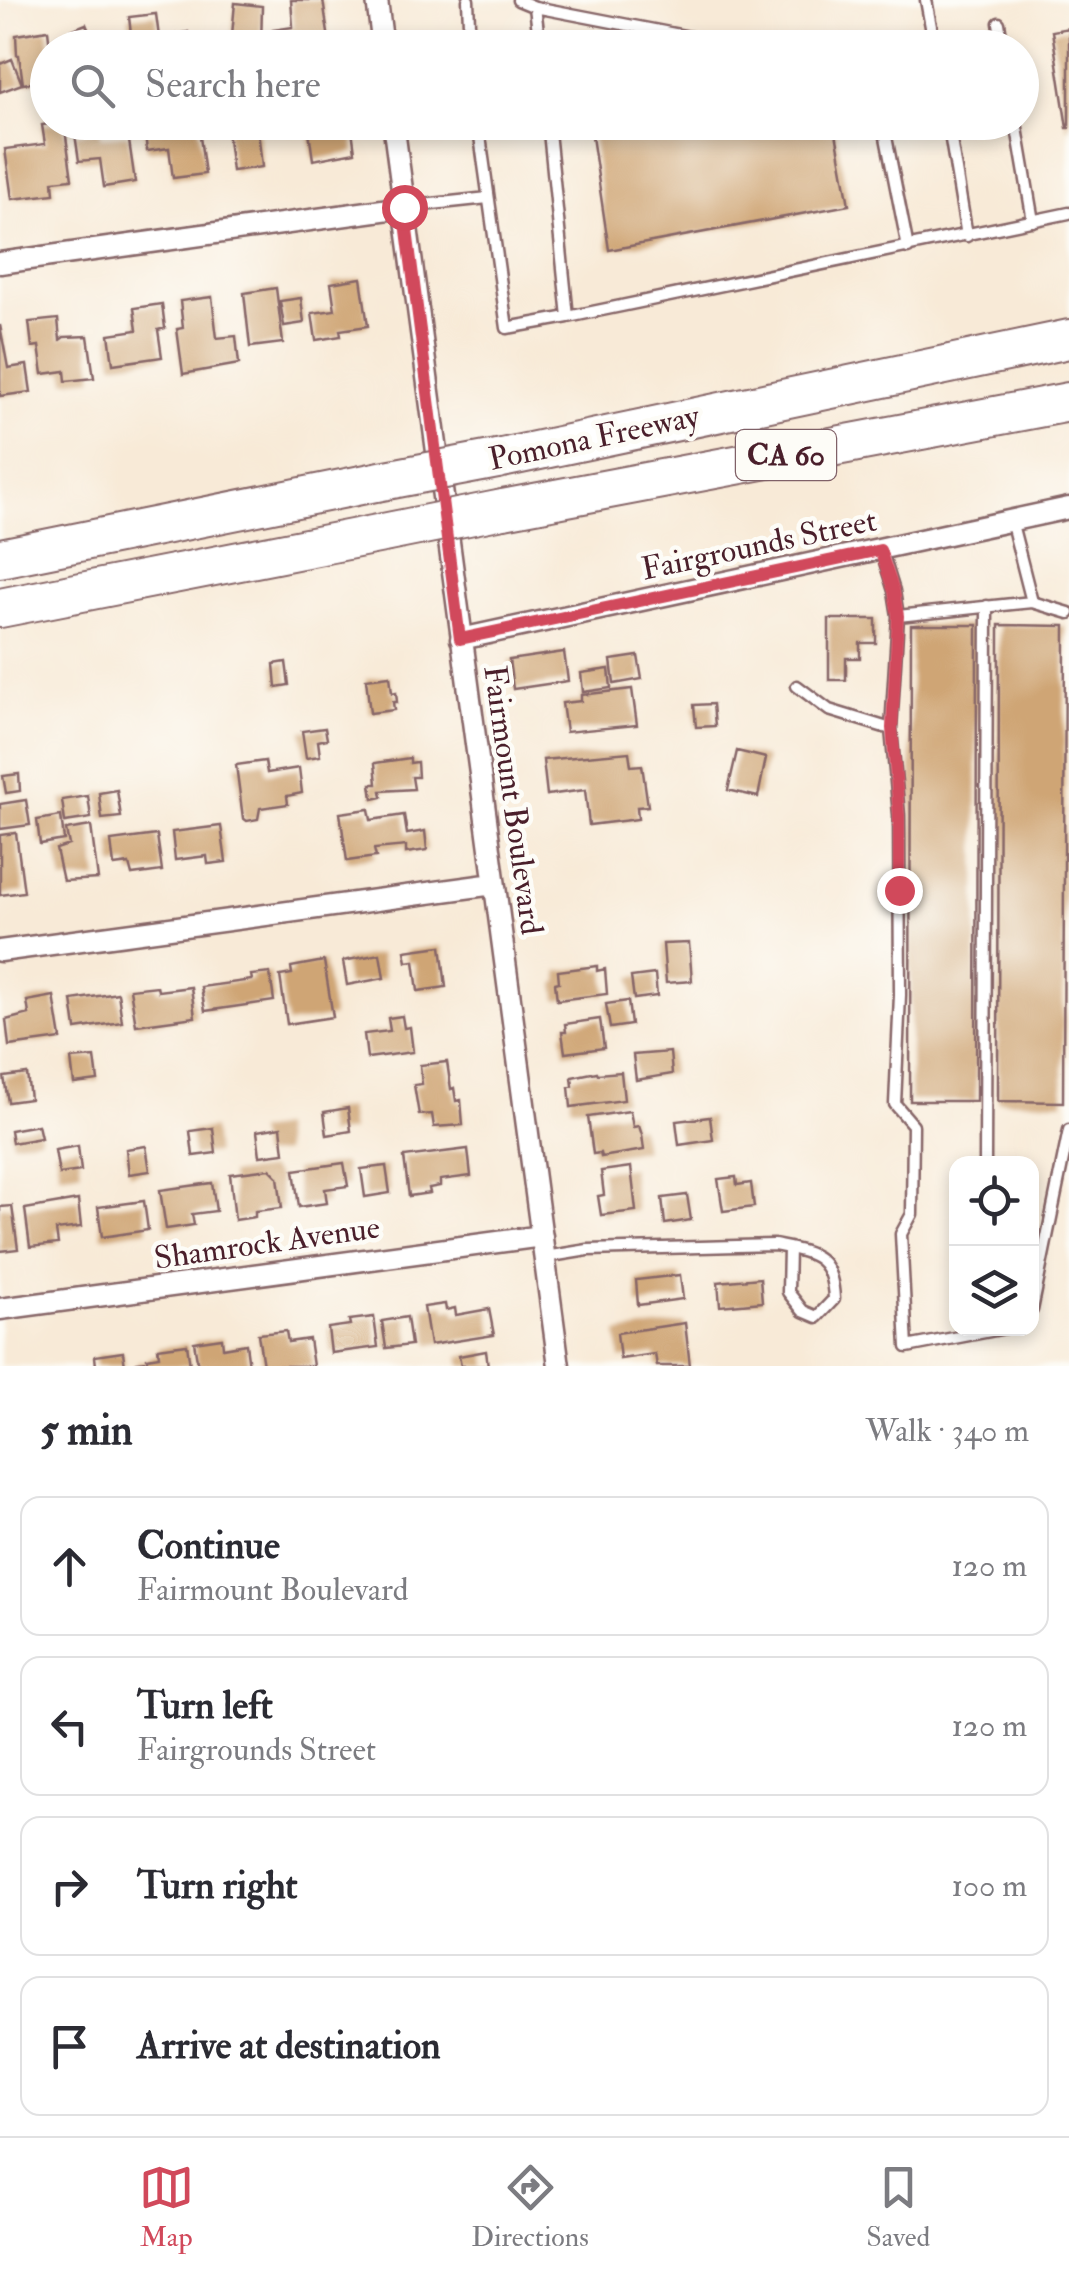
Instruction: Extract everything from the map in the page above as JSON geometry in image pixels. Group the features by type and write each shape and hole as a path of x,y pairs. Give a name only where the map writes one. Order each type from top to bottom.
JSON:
{"highway":[{"name":"Pomona Freeway","path":"0,555 496,459 1069,339"},
{"name":"Pomona Freeway","path":"0,608 1069,402"}],"street":[{"path":"377,0 381,30"},
{"name":"Fairmount Boulevard","path":"395,140 559,1366"},
{"path":"0,263 404,207"},
{"name":"Fairgrounds Street","path":"460,639 1058,510"},
{"path":"0,951 494,884"},
{"name":"Shamrock Avenue","path":"0,1309 543,1247"}],"lane":[{"path":"468,0 469,30"},
{"path":"518,0 535,7 654,30"},
{"path":"926,0 931,30"},
{"path":"535,7 538,30"},
{"path":"998,24 999,30"},
{"path":"480,140 507,328 1069,213"},
{"path":"550,140 568,317"},
{"path":"887,140 908,248"},
{"path":"951,140 967,236"},
{"path":"1019,140 1033,221"},
{"path":"404,207 488,198"},
{"path":"1010,520 1032,602"},
{"path":"880,550 898,616 892,728 899,834 900,996 894,1104 913,1124 912,1214 901,1234 907,1346 958,1336"},
{"path":"898,616 1032,602 1069,613"},
{"path":"985,1156 987,606"},
{"path":"797,686 828,710 892,728"},
{"path":"1039,1276 1069,1130"},
{"path":"543,1247 790,1248 817,1255 833,1275 834,1298 817,1318 803,1311 788,1292 790,1248"}],"building":[{"path":"291,0 323,0 328,30 273,30 293,27"},
{"path":"235,3 262,6 261,30 232,30"},
{"path":"156,14 158,30 130,30 129,17"},
{"path":"1069,28 1069,128 1067,128 1052,31"},
{"path":"30,33 30,83 23,84 16,35"},
{"path":"12,59 22,84 0,92 0,64"},
{"path":"44,140 67,140 72,179 53,181 54,194 12,199 5,149 45,144"},
{"path":"76,140 129,140 135,182 104,187 100,159 79,161"},
{"path":"146,140 200,140 205,174 173,178 169,148 147,151"},
{"path":"228,140 259,140 262,167 232,171"},
{"path":"310,140 353,140 355,152 313,160"},
{"path":"593,140 837,140 849,205 609,250"},
{"path":"361,278 368,326 340,330 341,336 316,340 312,313 335,310 331,283"},
{"path":"276,288 283,343 250,347 244,293"},
{"path":"212,297 217,338 236,336 239,364 183,374 177,329 183,328 180,301"},
{"path":"301,298 304,323 284,326 280,301"},
{"path":"162,304 165,328 158,330 162,357 113,364 109,334 137,330 134,308"},
{"path":"58,319 60,340 88,336 94,378 66,381 65,371 43,374 39,346 32,347 29,322"},
{"path":"0,325 8,368 27,365 31,392 0,396"},
{"path":"829,619 876,619 876,643 860,643 860,658 846,658 846,680 829,680"},
{"path":"911,625 977,625 976,1101 910,1101"},
{"path":"999,625 1065,626 1063,1102 998,1101"},
{"path":"564,652 568,681 513,689 509,660"},
{"path":"638,656 642,679 614,684 611,660"},
{"path":"286,662 289,685 276,687 274,664"},
{"path":"609,669 611,688 583,692 581,673"},
{"path":"390,676 392,693 396,692 394,710 370,713 366,679"},
{"path":"632,689 637,725 566,732 562,703 581,701 581,695"},
{"path":"713,704 715,726 696,727 694,705"},
{"path":"325,728 327,739 318,741 320,756 306,758 302,731"},
{"path":"737,751 766,758 758,797 728,790"},
{"path":"629,752 631,766 642,765 648,806 637,807 638,819 589,825 585,790 547,795 543,760"},
{"path":"410,758 410,763 417,762 418,777 412,777 414,789 381,791 382,797 373,799 371,784 377,784 375,763"},
{"path":"265,761 267,773 299,768 302,793 287,796 288,804 260,808 258,819 247,821 243,818 236,765"},
{"path":"19,774 20,791 6,793 3,776"},
{"path":"117,790 121,817 102,819 99,793"},
{"path":"88,796 91,818 65,822 62,800"},
{"path":"26,800 30,825 0,829 0,804"},
{"path":"369,809 371,820 404,815 407,834 425,831 427,850 406,853 406,846 374,849 376,857 347,861 340,813"},
{"path":"61,816 64,840 40,844 37,820"},
{"path":"91,826 98,879 63,881 56,849 69,845 66,830"},
{"path":"221,826 226,862 208,864 207,856 175,860 172,832"},
{"path":"16,833 24,892 0,895 0,835"},
{"path":"157,835 162,871 132,875 129,864 114,866 111,841"},
{"path":"689,943 692,981 666,983 663,944"},
{"path":"441,946 446,987 418,991 414,961 407,962 405,951"},
{"path":"380,954 384,978 347,985 343,961"},
{"path":"324,961 333,1017 287,1024 280,976 292,974 291,967"},
{"path":"597,966 597,971 605,969 607,994 557,1000 558,971"},
{"path":"270,973 274,1001 205,1011 201,987 252,980 251,975"},
{"path":"655,974 657,996 634,999 631,977"},
{"path":"157,986 158,991 191,987 195,1017 136,1025 130,989"},
{"path":"118,993 122,1022 76,1029 72,1000"},
{"path":"54,996 61,1039 9,1046 6,1020 29,1014 27,1001"},
{"path":"628,1001 631,1025 610,1028 606,1004"},
{"path":"402,1016 404,1028 410,1027 413,1052 367,1058 364,1034 390,1031 388,1018"},
{"path":"600,1019 604,1048 565,1053 565,1024"},
{"path":"670,1052 672,1074 636,1080 633,1055"},
{"path":"95,1057 98,1081 74,1084 71,1059"},
{"path":"447,1062 451,1089 454,1088 456,1101 461,1100 463,1125 434,1127 432,1114 419,1115 414,1085 422,1084 420,1065"},
{"path":"621,1072 624,1100 571,1107 572,1077"},
{"path":"27,1074 30,1099 8,1102 4,1077"},
{"path":"348,1108 351,1131 327,1135 324,1112"},
{"path":"630,1111 633,1127 639,1126 644,1150 601,1157 600,1153 593,1154 588,1117"},
{"path":"710,1117 713,1140 679,1145 676,1121"},
{"path":"38,1125 41,1138 12,1143 10,1130"},
{"path":"281,1127 284,1153 260,1156 257,1131"},
{"path":"213,1128 216,1153 193,1156 190,1131"},
{"path":"78,1146 81,1171 59,1174 55,1150"},
{"path":"146,1146 150,1171 129,1174 126,1149"},
{"path":"468,1149 471,1176 440,1180 440,1186 429,1188 430,1193 409,1196 404,1157"},
{"path":"344,1163 348,1186 325,1189 327,1203 299,1207 294,1170"},
{"path":"386,1166 390,1193 365,1197 361,1169"},
{"path":"631,1167 636,1211 601,1215 601,1171"},
{"path":"270,1169 278,1177 282,1208 255,1211 255,1217 235,1220 230,1174"},
{"path":"736,1177 737,1185 751,1183 754,1207 723,1211 718,1179"},
{"path":"212,1183 216,1211 192,1214 194,1225 166,1229 160,1190"},
{"path":"687,1195 691,1220 665,1224 662,1198"},
{"path":"78,1200 81,1227 56,1230 58,1244 30,1247 25,1209"},
{"path":"144,1201 148,1230 102,1237 98,1207"},
{"path":"12,1206 18,1249 0,1251 0,1207"},
{"path":"680,1275 683,1299 638,1305 636,1280"},
{"path":"760,1278 762,1302 720,1306 718,1282"},
{"path":"445,1304 446,1310 455,1308 456,1315 489,1309 494,1335 430,1345 424,1307"},
{"path":"374,1317 378,1347 331,1353 328,1328"},
{"path":"407,1317 411,1345 386,1348 382,1321"},
{"path":"685,1323 690,1366 657,1366 655,1354 620,1359 617,1333"},
{"path":"286,1331 288,1342 309,1339 313,1366 263,1366 258,1334"},
{"path":"222,1338 223,1348 246,1344 249,1366 198,1366 194,1342"},
{"path":"187,1344 190,1366 138,1366 137,1362 159,1356 158,1348"},
{"path":"486,1351 488,1366 461,1366 459,1356"},
{"path":"123,1352 125,1366 96,1366 95,1356"}],"route":[{"path":"404,207 460,639 880,550 898,616 892,728 899,815 899,890"}]}
